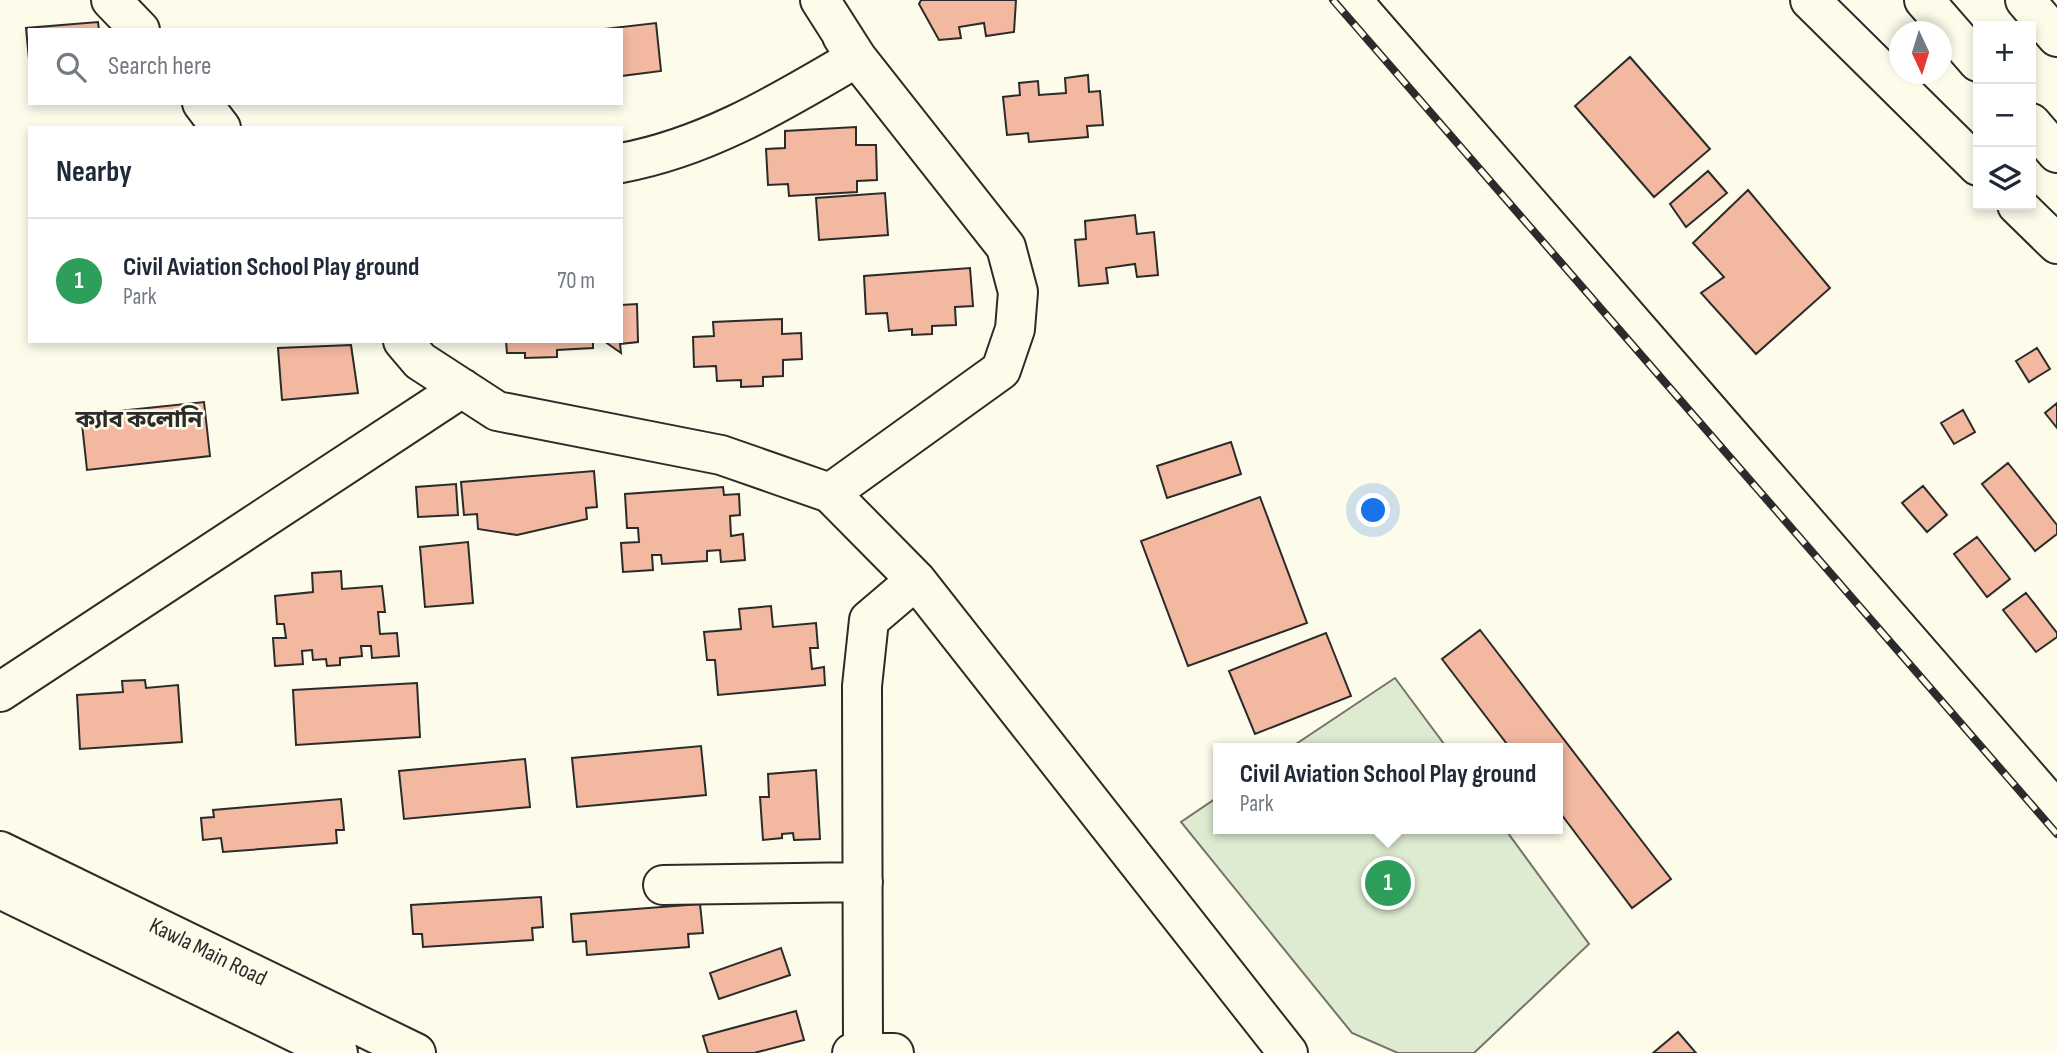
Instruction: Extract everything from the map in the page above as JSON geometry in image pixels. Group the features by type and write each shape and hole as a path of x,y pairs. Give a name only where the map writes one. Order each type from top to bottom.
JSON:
{"main road":[{"path":"111,0 138,28"},
{"path":"623,163 647,158 743,124 856,58 820,0"},
{"path":"820,0 857,58 1006,247 1018,292 1015,330 1002,370 830,493"},
{"path":"1810,0 1973,161"},
{"path":"1845,0 1889,45"},
{"path":"1924,0 1973,56"},
{"path":"2025,0 2057,37"},
{"path":"1928,84 1973,129"},
{"path":"204,105 219,126"},
{"path":"2036,128 2057,153"},
{"path":"2036,192 2057,214"},
{"path":"2022,210 2057,244"},
{"path":"405,343 420,360 497,411 721,455 830,493 916,580 1288,1053"},
{"path":"0,692 461,388"},
{"path":"870,1052 863,882 862,686 869,620 916,580"},
{"name":"Kawla Main Road","path":"0,851 416,1053"},
{"path":"663,885 863,882"},
{"name":"Kawla Main Road","path":"0,889 338,1053"}],"green space":[{"path":"1395,678 1443,743 1298,743"},
{"path":"1213,800 1213,834 1509,834 1589,944 1474,1053 1398,1053 1352,1033 1181,822"}],"building":[{"path":"921,0 1016,0 1014,32 986,36 984,23 959,27 961,38 939,40 919,4"},
{"path":"98,22 99,28 28,28 28,49 26,28"},
{"path":"656,23 661,71 623,76 623,28 613,28"},
{"path":"1630,57 1710,149 1654,197 1575,106"},
{"path":"1088,75 1089,92 1100,91 1103,125 1087,126 1088,137 1029,142 1028,133 1007,135 1003,97 1020,95 1019,83 1038,81 1039,95 1066,93 1065,78"},
{"path":"856,127 856,145 876,145 877,180 857,181 857,192 789,196 788,184 768,185 766,149 785,148 785,131"},
{"path":"1708,171 1727,193 1686,227 1670,204"},
{"path":"1748,190 1830,288 1756,354 1701,293 1724,277 1693,243"},
{"path":"885,193 888,235 819,240 816,198"},
{"path":"1135,215 1137,234 1154,232 1158,275 1137,277 1135,264 1106,268 1108,283 1079,286 1075,240 1086,239 1085,221"},
{"path":"970,268 973,306 955,307 956,325 932,326 932,334 912,335 912,329 889,331 887,313 866,314 864,276"},
{"path":"637,304 638,342 620,344 621,353 607,343 623,343 623,305"},
{"path":"782,319 782,334 801,333 802,359 783,360 783,376 763,377 763,386 741,387 741,380 717,381 716,366 694,367 693,337 714,336 713,322"},
{"path":"506,343 593,343 593,348 557,350 557,357 525,358 525,353 507,353"},
{"path":"351,345 358,393 282,400 278,348"},
{"path":"2037,348 2050,369 2029,382 2016,361"},
{"path":"204,402 210,456 87,470 81,415"},
{"path":"2057,403 2057,428 2045,413"},
{"path":"1963,410 1975,432 1954,444 1941,423"},
{"path":"1231,442 1241,474 1167,498 1157,466"},
{"path":"2008,463 2057,525 2057,534 2035,551 1982,484"},
{"path":"594,471 597,507 586,508 587,519 517,535 478,529 477,514 464,515 461,482"},
{"path":"456,484 458,515 418,517 416,487"},
{"path":"1923,486 1947,515 1927,532 1902,503"},
{"path":"723,487 724,495 739,494 740,515 730,516 731,536 743,534 745,560 721,562 720,550 707,551 707,561 662,564 661,555 652,555 653,570 623,572 621,543 639,542 638,528 627,528 625,494"},
{"path":"1260,497 1307,623 1188,666 1141,541"},
{"path":"1977,537 2010,579 1987,597 1954,554"},
{"path":"468,542 473,603 425,607 420,547"},
{"path":"341,571 342,589 382,586 385,612 378,612 380,634 397,633 399,656 372,658 371,646 361,646 362,656 340,658 340,665 327,666 326,659 313,660 312,650 302,651 303,664 275,666 273,638 286,638 284,624 277,624 275,596 313,592 312,573"},
{"path":"2026,593 2057,633 2057,637 2036,652 2003,610"},
{"path":"771,606 773,627 816,623 818,648 810,648 812,669 824,667 825,685 718,695 715,660 707,660 704,632 741,629 739,609"},
{"path":"1480,630 1671,879 1632,908 1563,817 1563,743 1506,743 1442,659"},
{"path":"1326,633 1351,696 1255,734 1229,671"},
{"path":"145,680 146,688 178,685 182,742 80,749 77,695 123,692 122,681"},
{"path":"417,683 420,737 296,745 293,690"},
{"path":"701,746 706,795 577,807 572,758"},
{"path":"525,759 530,807 404,819 399,771"},
{"path":"816,770 820,839 794,840 793,833 782,834 782,838 763,840 760,797 769,797 768,774"},
{"path":"341,799 344,830 336,830 337,843 223,852 221,838 203,840 201,818 214,817 213,810"},
{"path":"541,897 543,927 532,928 533,940 423,947 422,934 413,934 411,905"},
{"path":"700,904 703,933 688,934 689,947 587,955 586,941 573,942 571,914"},
{"path":"781,948 790,975 719,999 710,973"},
{"path":"796,1011 804,1040 754,1053 708,1053 703,1036"},
{"path":"1678,1032 1696,1053 1653,1053"}],"tram line":[{"path":"1378,0 2057,781"}],"railway":[{"path":"1333,0 2057,834"}],"place":[{"name":"Civil Aviation School Play ground","path":"1388,883"}],"district":[{"name":"ক্যাব কলোনি","path":"139,419"}]}
